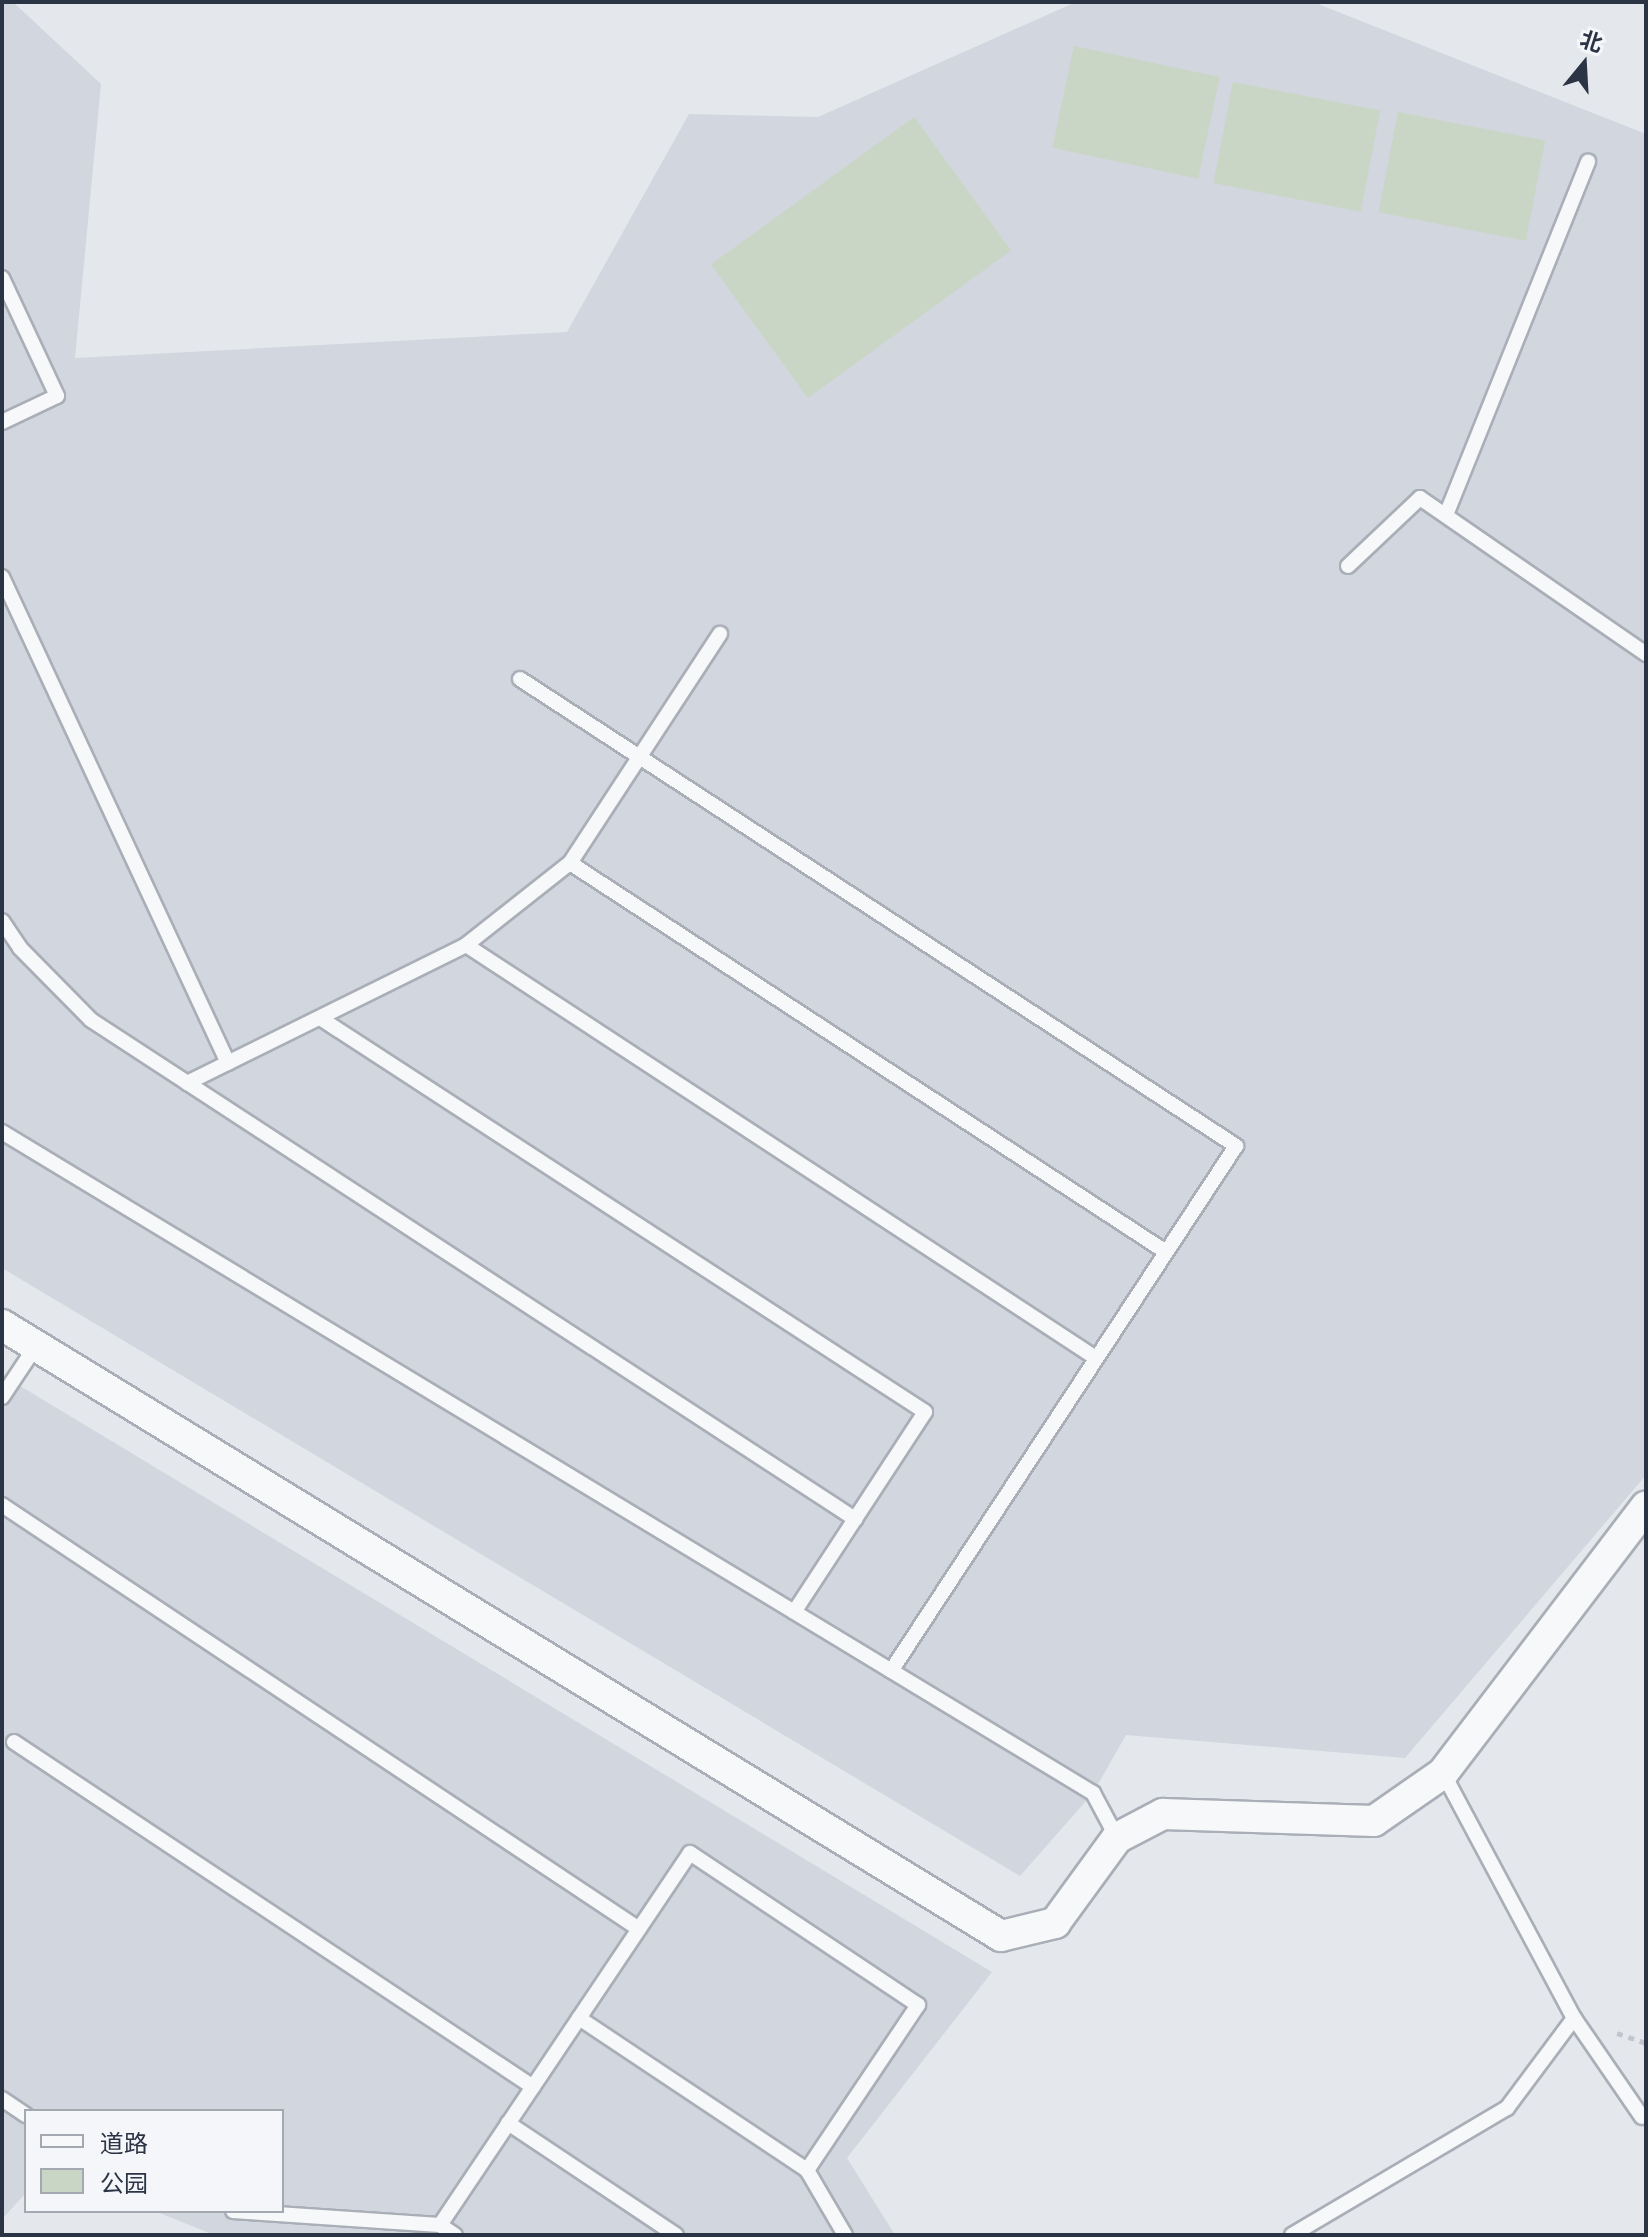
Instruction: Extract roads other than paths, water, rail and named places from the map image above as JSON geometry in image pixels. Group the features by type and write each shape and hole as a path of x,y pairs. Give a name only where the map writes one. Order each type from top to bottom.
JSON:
{"street":[{"path":"2,1325 1001,1936 1055,1923 1117,1838 1163,1814 1374,1821 1443,1773 1646,1507"}],"lane":[{"path":"1446,515 1588,161"},
{"path":"2,278 57,396 2,422"},
{"path":"1348,566 1420,498 1646,654"},
{"path":"2,577 228,1063"},
{"path":"187,1083 466,945 570,863 720,634"},
{"path":"520,679 1236,1146 891,1671"},
{"path":"570,863 1166,1252"},
{"path":"2,921 20,948 91,1020 855,1519"},
{"path":"466,945 1096,1358"},
{"path":"320,1018 925,1412 794,1612"},
{"path":"2,1132 1093,1793 1117,1838"},
{"path":"2,1397 36,1346"},
{"path":"2,1505 639,1929"},
{"path":"14,1742 533,2087"},
{"path":"1443,1773 1574,2018 1642,2117"},
{"path":"440,2225 690,1853 918,2005 807,2170"},
{"path":"579,2018 807,2170 845,2235"},
{"path":"1292,2235 1507,2108 1574,2018"},
{"path":"2,2099 24,2114"},
{"path":"508,2123 676,2235"},
{"path":"263,2213 440,2225 455,2235"}]}
